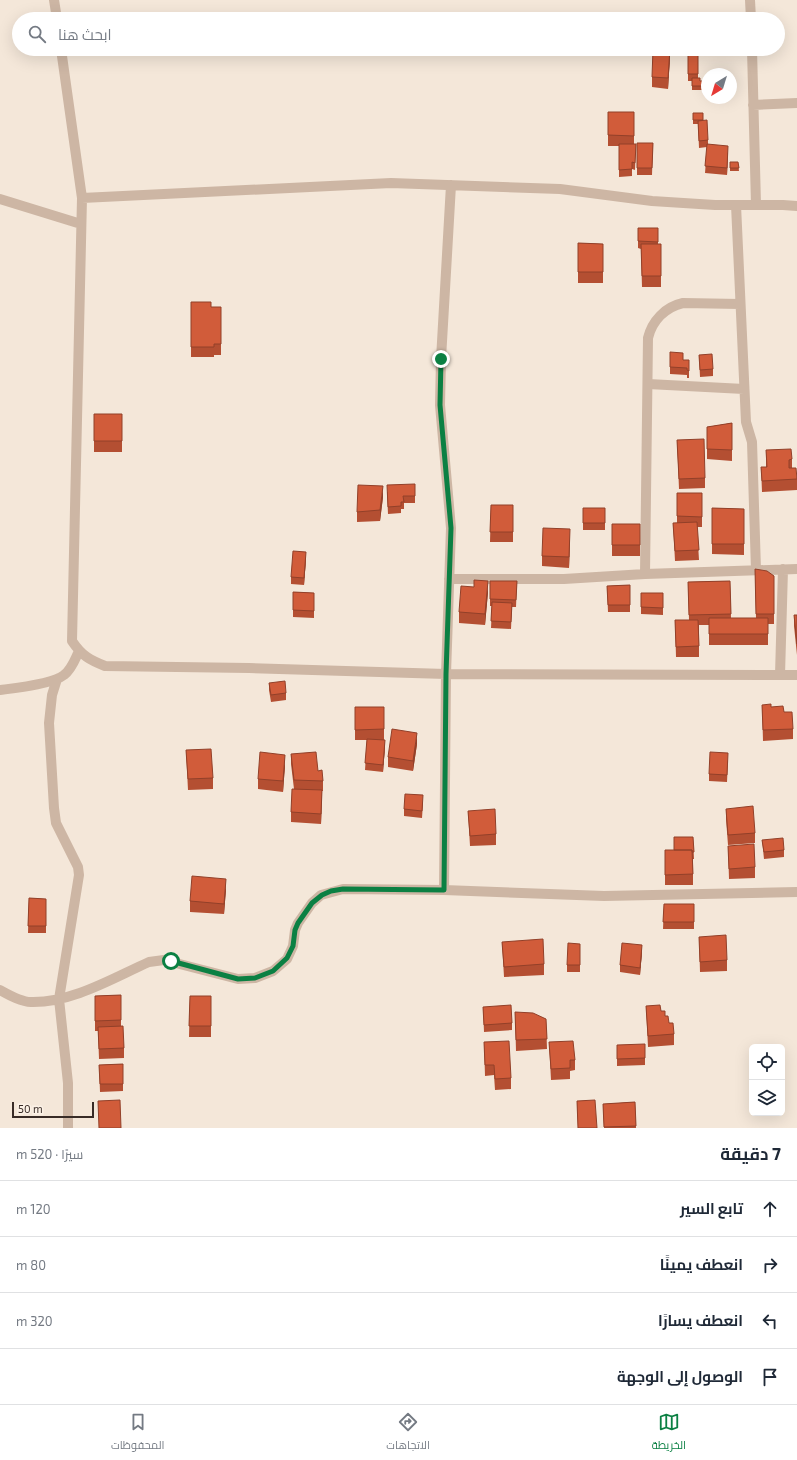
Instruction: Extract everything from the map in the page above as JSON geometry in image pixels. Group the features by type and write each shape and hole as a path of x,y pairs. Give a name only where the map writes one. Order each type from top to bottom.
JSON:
{"street":[{"path":"54,0 55,12"},
{"path":"750,0 751,12"},
{"path":"62,56 82,198 72,641 78,650 88,659 105,666 249,668 446,674 797,675"},
{"path":"752,56 756,205"},
{"path":"753,105 797,103"},
{"path":"82,198 391,183 560,189 652,201 715,205 783,204 797,206"},
{"path":"444,890 446,674 451,528 440,390 451,185"},
{"path":"0,200 81,224"},
{"path":"736,205 746,422 752,442 756,570"},
{"path":"645,574 648,338 650,329 665,311 675,305 683,303 740,304"},
{"path":"648,384 744,389"},
{"path":"780,675 783,569"},
{"path":"449,579 564,579 645,574 797,569"},
{"path":"0,690 17,688 64,676 78,650"},
{"path":"57,679 52,695 49,723 54,808 56,823 78,867 79,875 59,999 68,1083 68,1128"},
{"path":"0,990 9,996 30,1002 67,998 149,962 159,960 171,961 238,979 255,978 273,971 287,958 293,946 295,930 298,923 312,903 322,895 331,891 343,889 444,890 604,896 797,892"}],"building":[{"path":"653,56 670,56 668,78 652,77"},
{"path":"688,56 698,56 698,74 688,74"},
{"path":"692,78 700,78 701,86 692,86"},
{"path":"608,112 634,112 634,136 608,135"},
{"path":"693,113 703,113 703,120 693,120"},
{"path":"707,120 708,140 699,141 698,121"},
{"path":"637,143 653,143 652,168 637,168"},
{"path":"619,144 636,144 635,163 632,162 632,169 619,170"},
{"path":"707,144 728,146 727,168 705,166"},
{"path":"730,162 738,162 739,168 730,168"},
{"path":"638,228 658,228 658,242 638,241"},
{"path":"578,243 603,244 603,272 578,272"},
{"path":"641,244 661,244 661,276 642,276"},
{"path":"191,302 211,302 211,307 221,307 221,344 214,344 214,347 191,347"},
{"path":"670,352 683,353 683,360 689,360 689,371 687,368 670,367"},
{"path":"712,354 713,369 700,370 699,355"},
{"path":"94,414 122,414 122,441 94,441"},
{"path":"732,423 732,450 707,449 707,427"},
{"path":"704,439 705,478 679,479 677,440"},
{"path":"791,449 792,459 789,460 789,468 796,468 797,479 762,481 761,467 767,467 766,450"},
{"path":"415,484 415,496 403,496 404,502 401,502 401,506 388,507 387,485"},
{"path":"358,485 383,486 380,510 357,512"},
{"path":"677,493 702,493 702,517 677,516"},
{"path":"491,505 513,505 513,532 490,532"},
{"path":"583,508 605,508 605,523 583,523"},
{"path":"712,508 744,509 744,544 712,544"},
{"path":"697,522 699,550 675,551 673,523"},
{"path":"612,524 640,524 640,545 612,545"},
{"path":"543,528 570,529 569,557 542,556"},
{"path":"293,551 306,552 304,578 291,577"},
{"path":"755,569 767,571 774,576 774,614 756,614"},
{"path":"474,580 488,581 485,614 459,612 461,586 474,587"},
{"path":"490,581 517,581 516,600 490,599"},
{"path":"730,581 731,614 689,615 688,582"},
{"path":"630,585 630,605 608,605 607,586"},
{"path":"293,592 314,593 314,611 293,610"},
{"path":"641,593 663,593 663,608 641,607"},
{"path":"492,602 512,603 511,622 491,621"},
{"path":"794,615 797,615 797,644"},
{"path":"709,618 768,618 768,634 709,634"},
{"path":"675,620 698,620 699,646 676,647"},
{"path":"285,681 286,693 271,695 269,683"},
{"path":"771,704 771,707 783,706 784,712 792,712 793,729 763,730 762,705"},
{"path":"355,707 384,707 384,729 355,730"},
{"path":"392,729 417,733 413,761 388,757"},
{"path":"367,739 385,740 383,765 365,763"},
{"path":"211,749 213,778 188,779 186,750"},
{"path":"260,752 285,755 283,781 258,779"},
{"path":"316,752 318,771 322,770 323,781 294,780 291,754"},
{"path":"710,752 728,753 727,775 709,774"},
{"path":"292,789 322,790 321,814 291,812"},
{"path":"405,794 423,795 422,811 404,809"},
{"path":"753,806 755,833 728,835 726,809"},
{"path":"495,809 496,834 470,836 468,811"},
{"path":"674,837 693,837 694,852 692,852 692,850 674,850"},
{"path":"783,838 784,850 764,852 762,840"},
{"path":"754,844 755,867 729,869 728,846"},
{"path":"665,850 692,850 693,874 665,875"},
{"path":"192,876 226,879 224,904 190,901"},
{"path":"29,898 46,899 46,926 28,926"},
{"path":"664,904 694,904 694,922 663,922"},
{"path":"726,935 727,960 700,962 699,937"},
{"path":"543,939 544,964 504,967 502,942"},
{"path":"568,943 580,944 580,965 567,965"},
{"path":"622,943 642,945 640,968 620,965"},
{"path":"121,995 121,1020 95,1021 95,996"},
{"path":"190,996 211,996 211,1026 189,1026"},
{"path":"511,1005 512,1023 484,1025 483,1007"},
{"path":"660,1005 661,1011 665,1011 665,1016 668,1016 669,1023 673,1023 674,1034 648,1036 646,1006"},
{"path":"515,1012 533,1013 546,1019 547,1039 516,1040"},
{"path":"123,1026 124,1048 99,1049 98,1027"},
{"path":"509,1041 511,1078 495,1079 494,1065 485,1065 484,1042"},
{"path":"573,1041 575,1060 570,1060 570,1068 551,1069 549,1042"},
{"path":"645,1044 645,1058 617,1059 617,1045"},
{"path":"123,1064 123,1084 100,1084 99,1065"},
{"path":"120,1100 121,1128 99,1128 98,1101"},
{"path":"595,1100 597,1128 578,1128 577,1101"},
{"path":"635,1102 636,1126 604,1127 603,1104"}],"route":[{"path":"171,961 238,979 255,978 273,971 287,958 293,946 295,930 298,923 312,903 322,895 331,891 343,889 444,890 446,674 451,528 440,405 441,359"}]}
